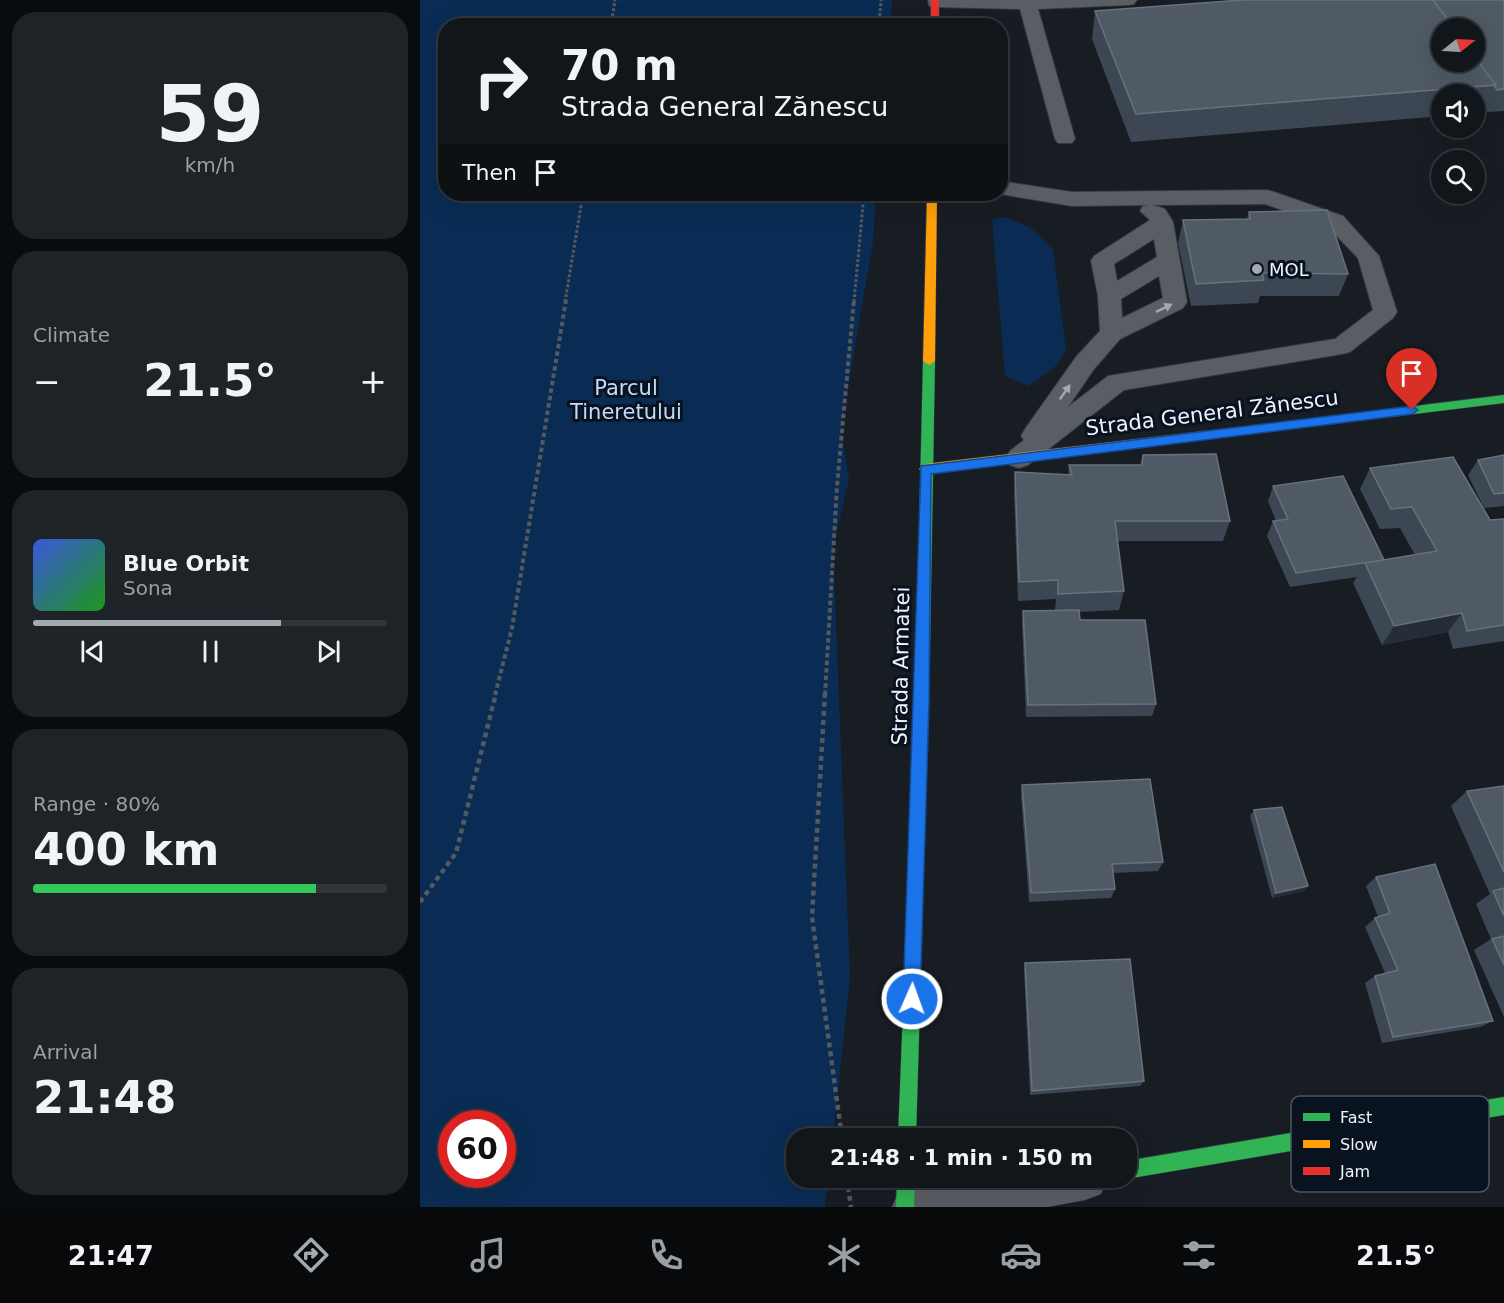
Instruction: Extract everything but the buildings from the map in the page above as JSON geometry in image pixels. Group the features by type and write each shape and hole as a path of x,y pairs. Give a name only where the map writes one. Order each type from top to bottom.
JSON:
{"main road":[{"path":"935,1 935,18"},
{"name":"Strada Armatei","path":"908,1128 922,702 932,201"},
{"name":"Strada General Zănescu","path":"925,470 1504,399"},
{"path":"1489,1109 1504,1106"},
{"path":"1137,1168 1291,1142"},
{"path":"905,1207 906,1188"}],"street":[{"path":"915,1207 1026,1188"}],"lane":[{"path":"935,1 1028,4 1128,0"},
{"path":"1028,4 1065,139"},
{"path":"1008,188 1072,199 1267,196 1335,221 1368,255 1386,312 1342,346 1117,382 1019,458"},
{"path":"1019,458 1085,363 1112,333 1131,307 1167,251 1157,214 1114,198"},
{"path":"1112,333 1102,261 1138,240 1167,251"},
{"path":"1107,287 1167,251"}],"path":[{"path":"612,18 615,0"},
{"path":"880,18 881,0"},
{"path":"420,902 456,853 512,628 582,201"},
{"path":"841,1128 812,917 837,486 863,201"},
{"path":"849,1188 851,1207"}],"green space":[{"name":"Parcul Tineretului","path":"420,0 892,0 891,18 438,18 438,201 876,201 873,242 841,428 849,479 833,548 850,977 834,1128 786,1128 786,1188 827,1188 825,1207 420,1207"},
{"path":"1005,217 1031,228 1053,249 1066,350 1056,366 1029,386 1005,376 992,220"}],"traffic: fast":[{"path":"907,1128 922,702 929,361"},
{"path":"1325,421 1504,399"},
{"path":"1489,1109 1504,1106"},
{"path":"1137,1168 1291,1142"},
{"path":"905,1207 906,1188"}],"traffic: slow":[{"path":"929,361 932,201"},
{"path":"925,469 1325,421"}],"traffic: jam":[{"path":"935,0 935,18"}],"place":[{"name":"MOL","path":"1257,269"}],"route":[{"path":"912,999 922,702 925,470 1412,410"}]}
